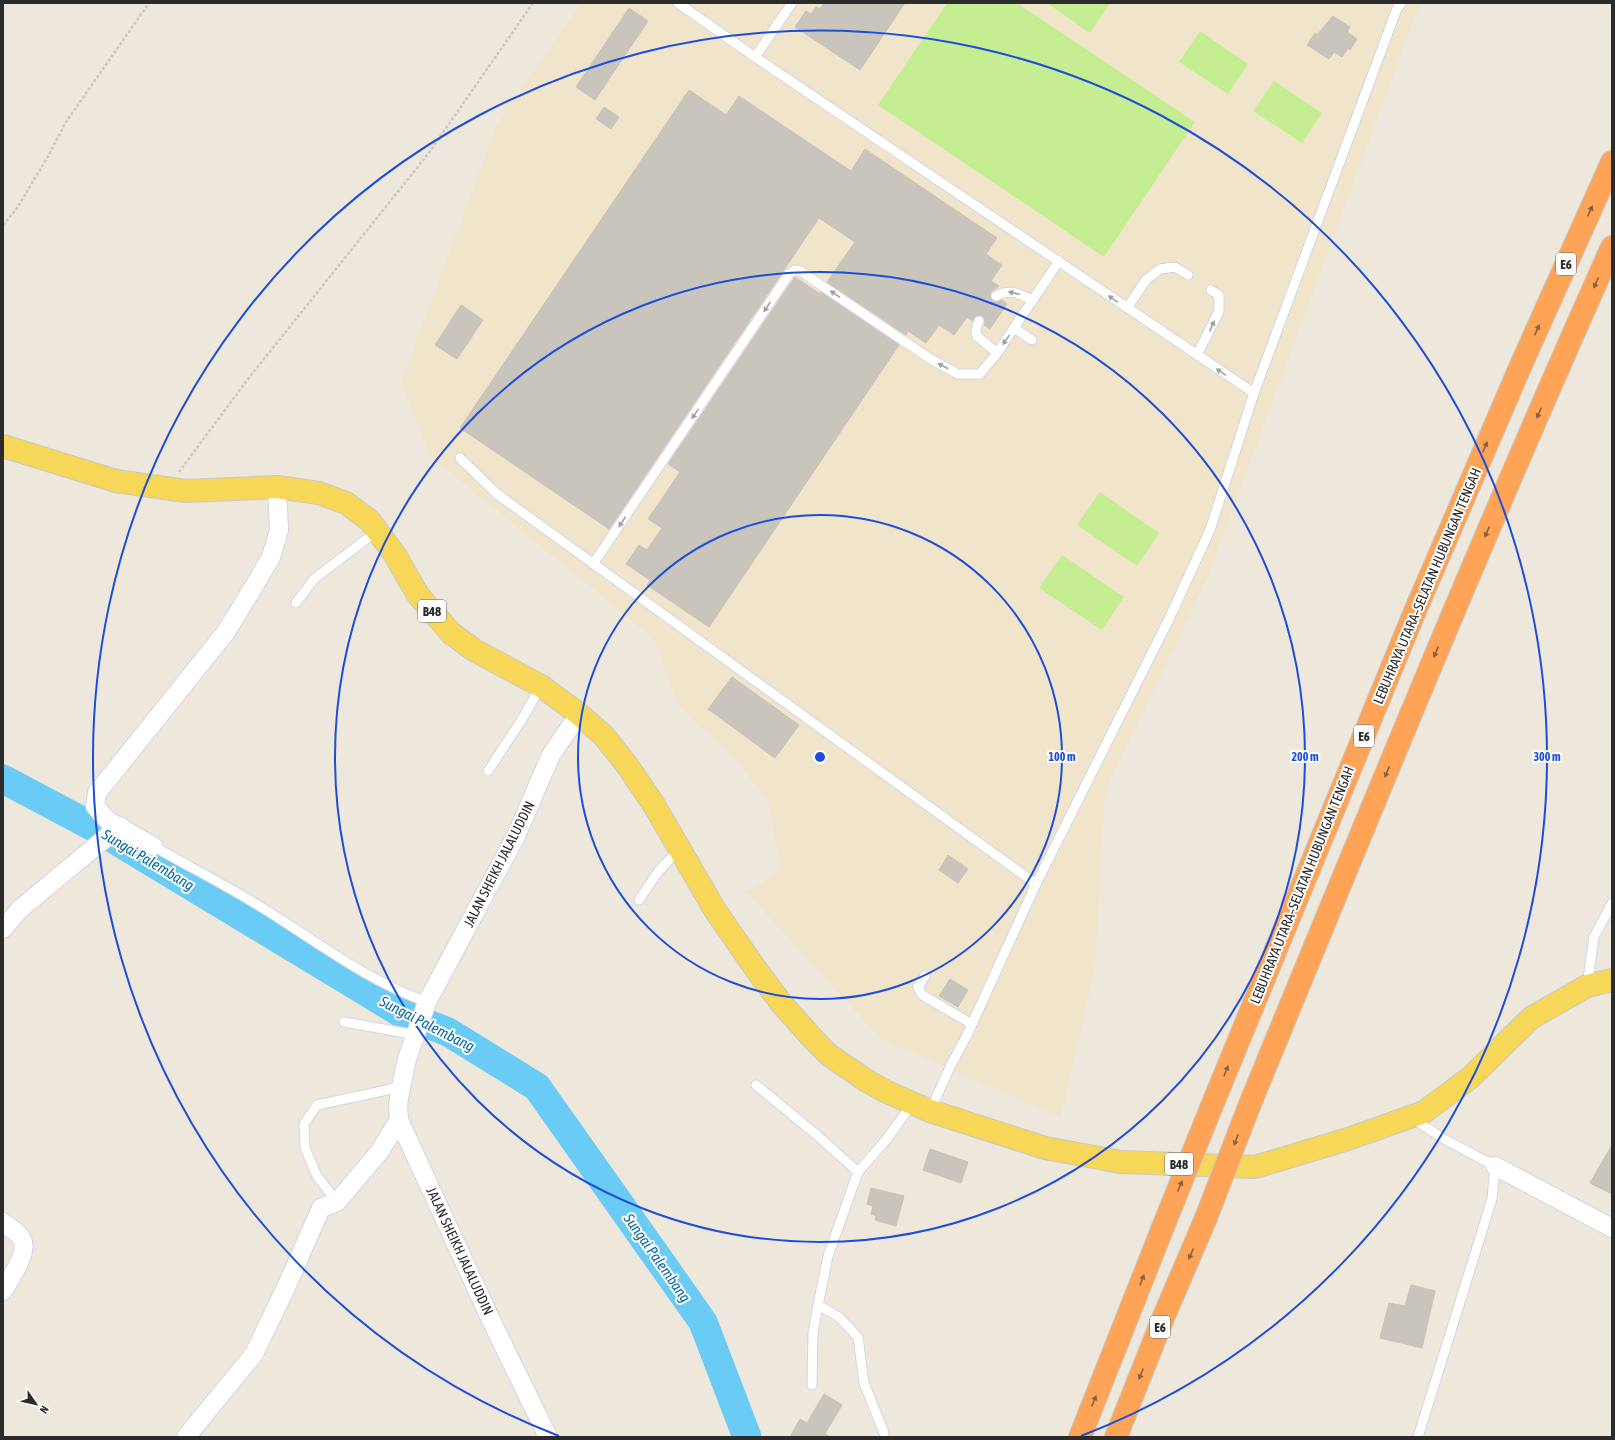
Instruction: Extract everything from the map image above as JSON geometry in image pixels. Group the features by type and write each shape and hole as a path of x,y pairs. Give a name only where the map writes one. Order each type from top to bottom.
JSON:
{"highway":[{"name":"LEBUHRAYA UTARA–SELATAN HUBUNGAN TENGAH","path":"1080,1437 1211,1108 1413,616 1521,365 1612,162"},
{"name":"E6","path":"1116,1437 1164,1316 1206,1218 1250,1104 1437,649 1554,377 1612,247"}],"main road":[{"name":"B48","path":"3,446 116,481 186,491 277,487 319,493 346,503 370,521 378,530 395,555 418,595 451,633 474,650 541,686 579,714 604,736 627,765 654,805 679,850 724,923 781,1003 801,1026 829,1055 846,1067 880,1088 921,1107 1045,1148 1121,1162 1255,1166 1348,1139 1424,1112 1471,1077 1531,1018 1587,986 1612,980"}],"street":[{"path":"153,846 117,828 106,820 95,806 97,793 226,632 254,588 271,557 279,530 277,487"},
{"name":"JALAN SHEIKH JALALUDDIN","path":"548,1437 490,1318 400,1120 398,1105 407,1059 421,1021 516,836 551,755 579,714"},
{"path":"3,929 20,909 117,828"},
{"path":"186,1437 254,1354 288,1283 321,1208 337,1202 380,1151 400,1120"},
{"path":"1495,1166 1612,1228"},
{"path":"3,1222 18,1234 23,1243 22,1256 3,1291"}],"lane":[{"path":"678,3 755,57 1254,393"},
{"path":"755,57 792,3"},
{"path":"812,1385 813,1333 828,1256 858,1172 886,1140 921,1107 972,1024 1036,884 1169,619 1210,530 1254,393 1396,11 1401,3"},
{"path":"594,564 789,274 795,270 800,271 932,360 958,374 980,374 997,353 1058,262"},
{"path":"1128,308 1146,280 1160,269 1175,266 1188,275"},
{"path":"1197,355 1219,311 1219,295 1211,290"},
{"path":"996,296 1004,292 1012,292 1033,300"},
{"path":"977,325 977,336 997,353"},
{"path":"1014,328 1032,340"},
{"path":"460,458 497,494 1036,884"},
{"path":"296,603 314,579 378,530"},
{"path":"488,770 521,721 541,686"},
{"path":"153,846 268,911 346,962 405,994 421,1021 344,1022"},
{"path":"639,900 658,872 679,850"},
{"path":"1587,986 1594,937 1612,903"},
{"path":"925,976 918,986 922,995 972,1024"},
{"path":"756,1085 818,1136 858,1172"},
{"path":"337,1202 317,1176 305,1148 304,1124 317,1105 401,1087"},
{"path":"1411,1117 1444,1139 1495,1166 1492,1198 1418,1437"},
{"path":"818,1305 839,1317 858,1337 864,1383 884,1433"}],"path":[{"path":"3,225 16,208 47,158 66,122 120,42 149,3"},
{"path":"166,488 248,379 428,154 534,3"}],"shaded area":[{"path":"581,3 1421,3 1207,579 1105,792 1095,969 1061,1117 881,1039 746,892 781,870 768,801 734,757 678,705 654,639 431,457 401,382 497,124"}],"green space":[{"path":"947,3 1017,3 1195,122 1104,257 878,105"},
{"path":"1047,3 1110,3 1090,33"},
{"path":"1200,31 1248,64 1228,94 1179,62"},
{"path":"1274,81 1322,113 1302,143 1253,111"},
{"path":"1100,492 1159,533 1137,566 1077,525"},
{"path":"1062,555 1124,597 1102,630 1039,588"}],"building":[{"path":"824,3 905,3 860,70 795,27 806,11 811,14 816,7 820,9"},
{"path":"629,8 648,21 595,100 576,87"},
{"path":"1333,16 1350,27 1347,32 1357,39 1350,50 1348,48 1342,57 1334,52 1329,59 1307,45 1315,33 1317,35"},
{"path":"689,90 726,115 739,96 851,171 865,149 997,238 986,254 1002,265 991,281 999,286 991,292 990,296 993,301 996,302 1002,300 1007,304 990,329 984,325 984,317 978,315 973,321 967,317 954,335 939,325 926,343 908,331 906,335 827,282 855,242 819,218 609,529 460,428"},
{"path":"604,107 619,117 611,129 596,119"},
{"path":"795,277 820,294 821,292 899,345 709,627 647,585 650,580 626,564 639,545 647,550 662,528 648,519 680,472 668,464"},
{"path":"461,305 483,320 457,359 435,345"},
{"path":"732,677 799,725 775,758 708,709"},
{"path":"948,855 968,869 958,883 939,870"},
{"path":"950,979 968,990 958,1007 939,996"},
{"path":"1612,1145 1612,1194 1590,1183"},
{"path":"930,1149 968,1162 961,1183 923,1170"},
{"path":"871,1188 904,1196 896,1226 875,1220 876,1216 871,1214 873,1206 867,1204"},
{"path":"1411,1285 1435,1291 1422,1348 1380,1338 1389,1303 1405,1306"},
{"path":"824,1394 842,1405 825,1434 831,1437 790,1437 800,1419 807,1423"}],"waterway":[{"name":"Sungai Palembang","path":"3,779 99,830 403,1014 448,1032 537,1087 703,1322 747,1437"}]}
